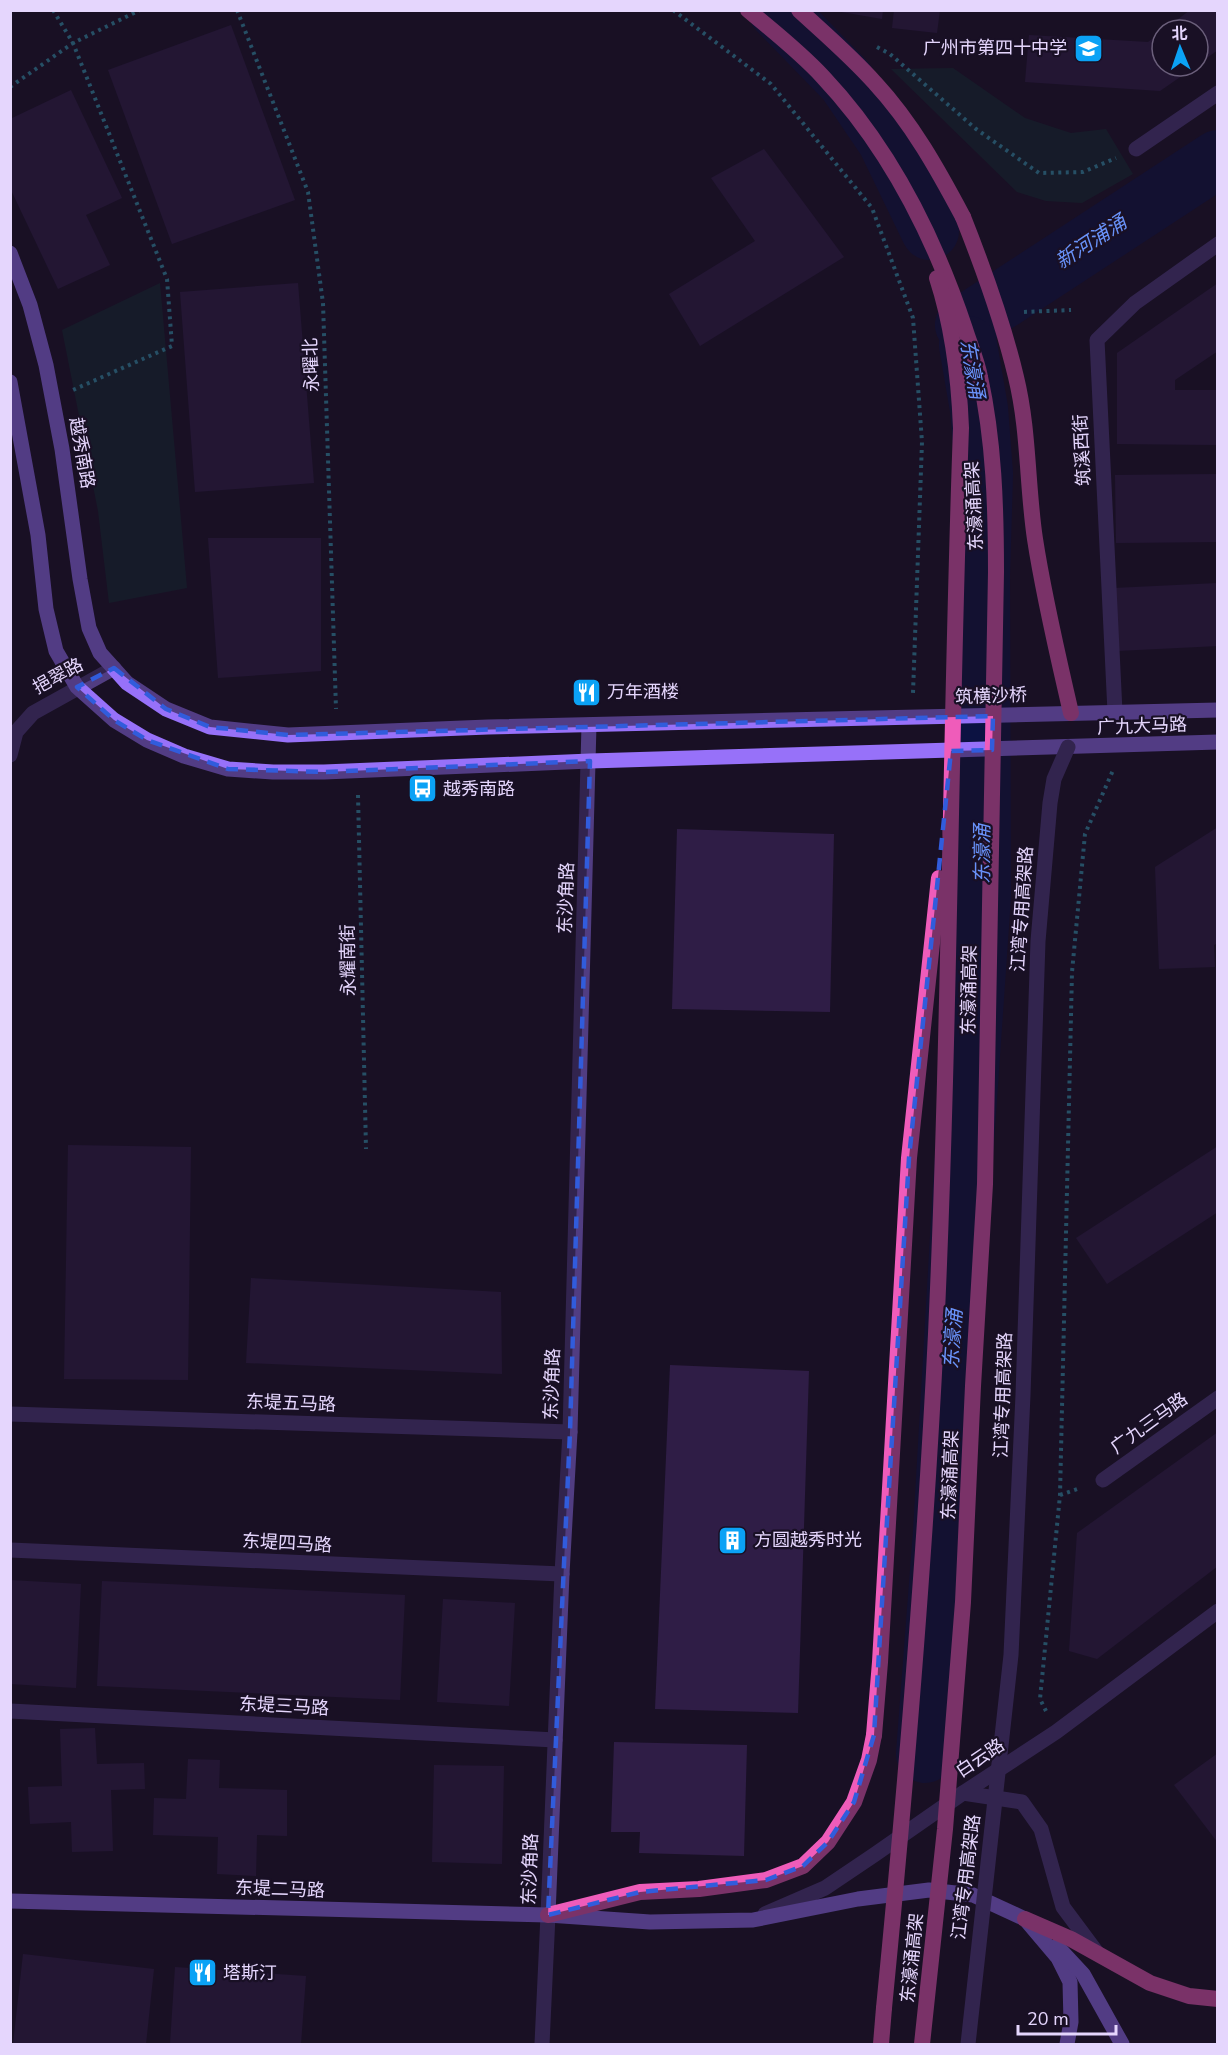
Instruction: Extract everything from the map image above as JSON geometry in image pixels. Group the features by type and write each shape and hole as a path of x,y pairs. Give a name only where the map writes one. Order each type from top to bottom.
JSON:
{"highway":[{"name":"东濠涌高架","path":"742,10 813,71 837,98 887,170 911,210 942,294 959,384 961,428 936,1336 906,1783 881,2044"},
{"name":"东濠涌高架","path":"748,10 805,58 846,102 886,159 932,243 953,292 980,375 993,471 996,572 985,1184 963,1602 945,1829 922,2044"},
{"path":"799,10 876,84 906,122 936,168 963,217 986,275 1017,379 1035,540 1071,713"},
{"path":"548,1916 640,1892 766,1880 803,1866 828,1842 854,1802 869,1760 874,1735 880,1662 909,1158 951,746"},
{"path":"1024,1919 1071,1939 1150,1983 1189,1996 1218,1999"}],"main road":[{"name":"越秀南路","path":"10,253 30,304 46,365 89,628 100,653 127,683 166,709 210,727 288,735 589,724 912,718"},
{"path":"10,382 38,535 46,609 56,651 77,687 114,720 147,740 184,756 228,769 273,772 1068,747"},
{"name":"广九大马路","path":"1071,713 1218,710"},
{"name":"筑横沙桥","path":"912,718 1071,713"},
{"name":"广九大马路","path":"1068,747 1218,742"},
{"name":"东堤二马路","path":"10,1901 548,1916 650,1922 753,1920 858,1899 929,1890 973,1895 1024,1919"},
{"path":"1024,1919 1058,1958 1070,1982 1071,2022 1067,2044"},
{"path":"1024,1919 1062,1950 1083,1974 1122,2044"}],"street":[{"path":"1136,149 1218,93"},
{"name":"筑溪西街","path":"1114,712 1097,340 1135,303 1218,244"},
{"name":"挹翠路","path":"10,755 16,732 33,713 114,668"},
{"name":"东沙角路","path":"542,2044 570,1432 590,761 589,724"},
{"name":"江湾专用高架路","path":"968,2044 1011,1655 1023,1395 1038,941 1043,874 1054,779 1068,747"},
{"name":"广九三马路","path":"1103,1480 1218,1398"},
{"name":"东堤五马路","path":"10,1414 570,1432"},
{"name":"东堤四马路","path":"10,1550 562,1574"},
{"name":"白云路","path":"753,1920 825,1888 1056,1731 1218,1611"},
{"name":"东堤三马路","path":"10,1711 555,1740"},
{"path":"963,1793 1022,1802 1041,1829 1063,1907 1098,1954"}],"path":[{"path":"53,10 73,43 166,279 172,346 53,400"},
{"path":"10,87 73,43 140,10"},
{"name":"永曜北","path":"237,10 308,192 323,303 337,733"},
{"path":"674,10 771,84 872,208 912,318 922,442 912,718"},
{"path":"870,43 890,54 975,129 1039,173 1083,172 1136,149"},
{"path":"1056,1731 1040,1699 1060,1495 1072,972 1085,834 1124,746"},
{"name":"永耀南街","path":"358,771 366,1149"}],"highlighted area":[{"path":"114,668 166,709 210,727 288,735 993,716 992,750 951,751 909,1158 874,1735 854,1802 828,1842 803,1866 766,1880 640,1892 548,1915 570,1432 590,761 324,772 228,769 147,740 114,720 77,687"}],"green space":[{"path":"953,68 1025,118 1071,133 1106,129 1133,174 1082,203 1046,201 1017,192 891,69"},
{"path":"160,283 187,588 109,603 98,511 62,330"}],"building":[{"path":"830,10 883,10 882,19"},
{"path":"894,10 940,10 937,33 892,28"},
{"path":"1190,10 1218,10 1218,50 1210,56 1210,18 1180,18"},
{"path":"231,25 295,200 172,244 108,70"},
{"path":"1029,35 1150,41 1150,78 1179,78 1160,91 1025,82"},
{"path":"71,90 122,198 86,215 110,265 58,289 10,188 10,119"},
{"path":"764,149 844,257 700,346 669,294 755,241 711,178"},
{"path":"298,283 314,483 195,492 180,292"},
{"path":"1218,283 1218,351 1175,380 1175,390 1218,390 1218,445 1117,444 1117,353"},
{"path":"1218,474 1218,542 1116,543 1115,475"},
{"path":"208,538 321,538 321,671 218,678"},
{"path":"1218,583 1218,646 1117,651 1114,588"},
{"path":"1218,827 1218,943 1214,945 1215,967 1159,969 1155,867"},
{"path":"677,829 834,834 830,1012 672,1009"},
{"path":"68,1145 191,1147 188,1380 64,1379"},
{"path":"1218,1146 1218,1212 1107,1284 1076,1238"},
{"path":"251,1278 501,1292 502,1374 246,1363"},
{"name":"方圆越秀时光","path":"670,1365 809,1371 798,1713 655,1709"},
{"path":"1218,1432 1218,1566 1097,1659 1069,1651 1077,1533"},
{"path":"10,1580 81,1584 76,1688 10,1684"},
{"path":"102,1581 405,1595 400,1700 97,1686"},
{"path":"443,1599 515,1603 509,1706 437,1702"},
{"path":"95,1728 97,1764 144,1763 145,1789 111,1790 113,1851 72,1852 71,1822 30,1824 28,1787 62,1786 60,1729"},
{"path":"614,1742 747,1745 744,1856 639,1853 640,1832 611,1832"},
{"path":"1218,1753 1218,1843 1174,1785"},
{"path":"188,1759 220,1760 219,1788 287,1790 287,1836 257,1835 256,1876 217,1874 218,1837 153,1835 154,1798 186,1799"},
{"path":"434,1765 504,1766 502,1864 432,1862"},
{"path":"23,1954 154,1969 146,2044 13,2044"},
{"path":"175,1967 306,1976 301,2044 170,2044"}],"waterway":[{"name":"东濠涌","path":"777,10 846,81 886,140 930,231"},
{"name":"新河浦涌","path":"964,325 1218,159"},
{"name":"东濠涌","path":"925,1754 942,1532 962,1185 982,896 981,576 984,474 979,409 968,345"}],"place":[{"name":"广州市第四十中学","path":"1088,48"},
{"name":"万年酒楼","path":"586,692"},
{"name":"越秀南路","path":"422,789"},
{"name":"方圆越秀时光","path":"733,1540"},
{"name":"塔斯汀","path":"202,1973"}]}
